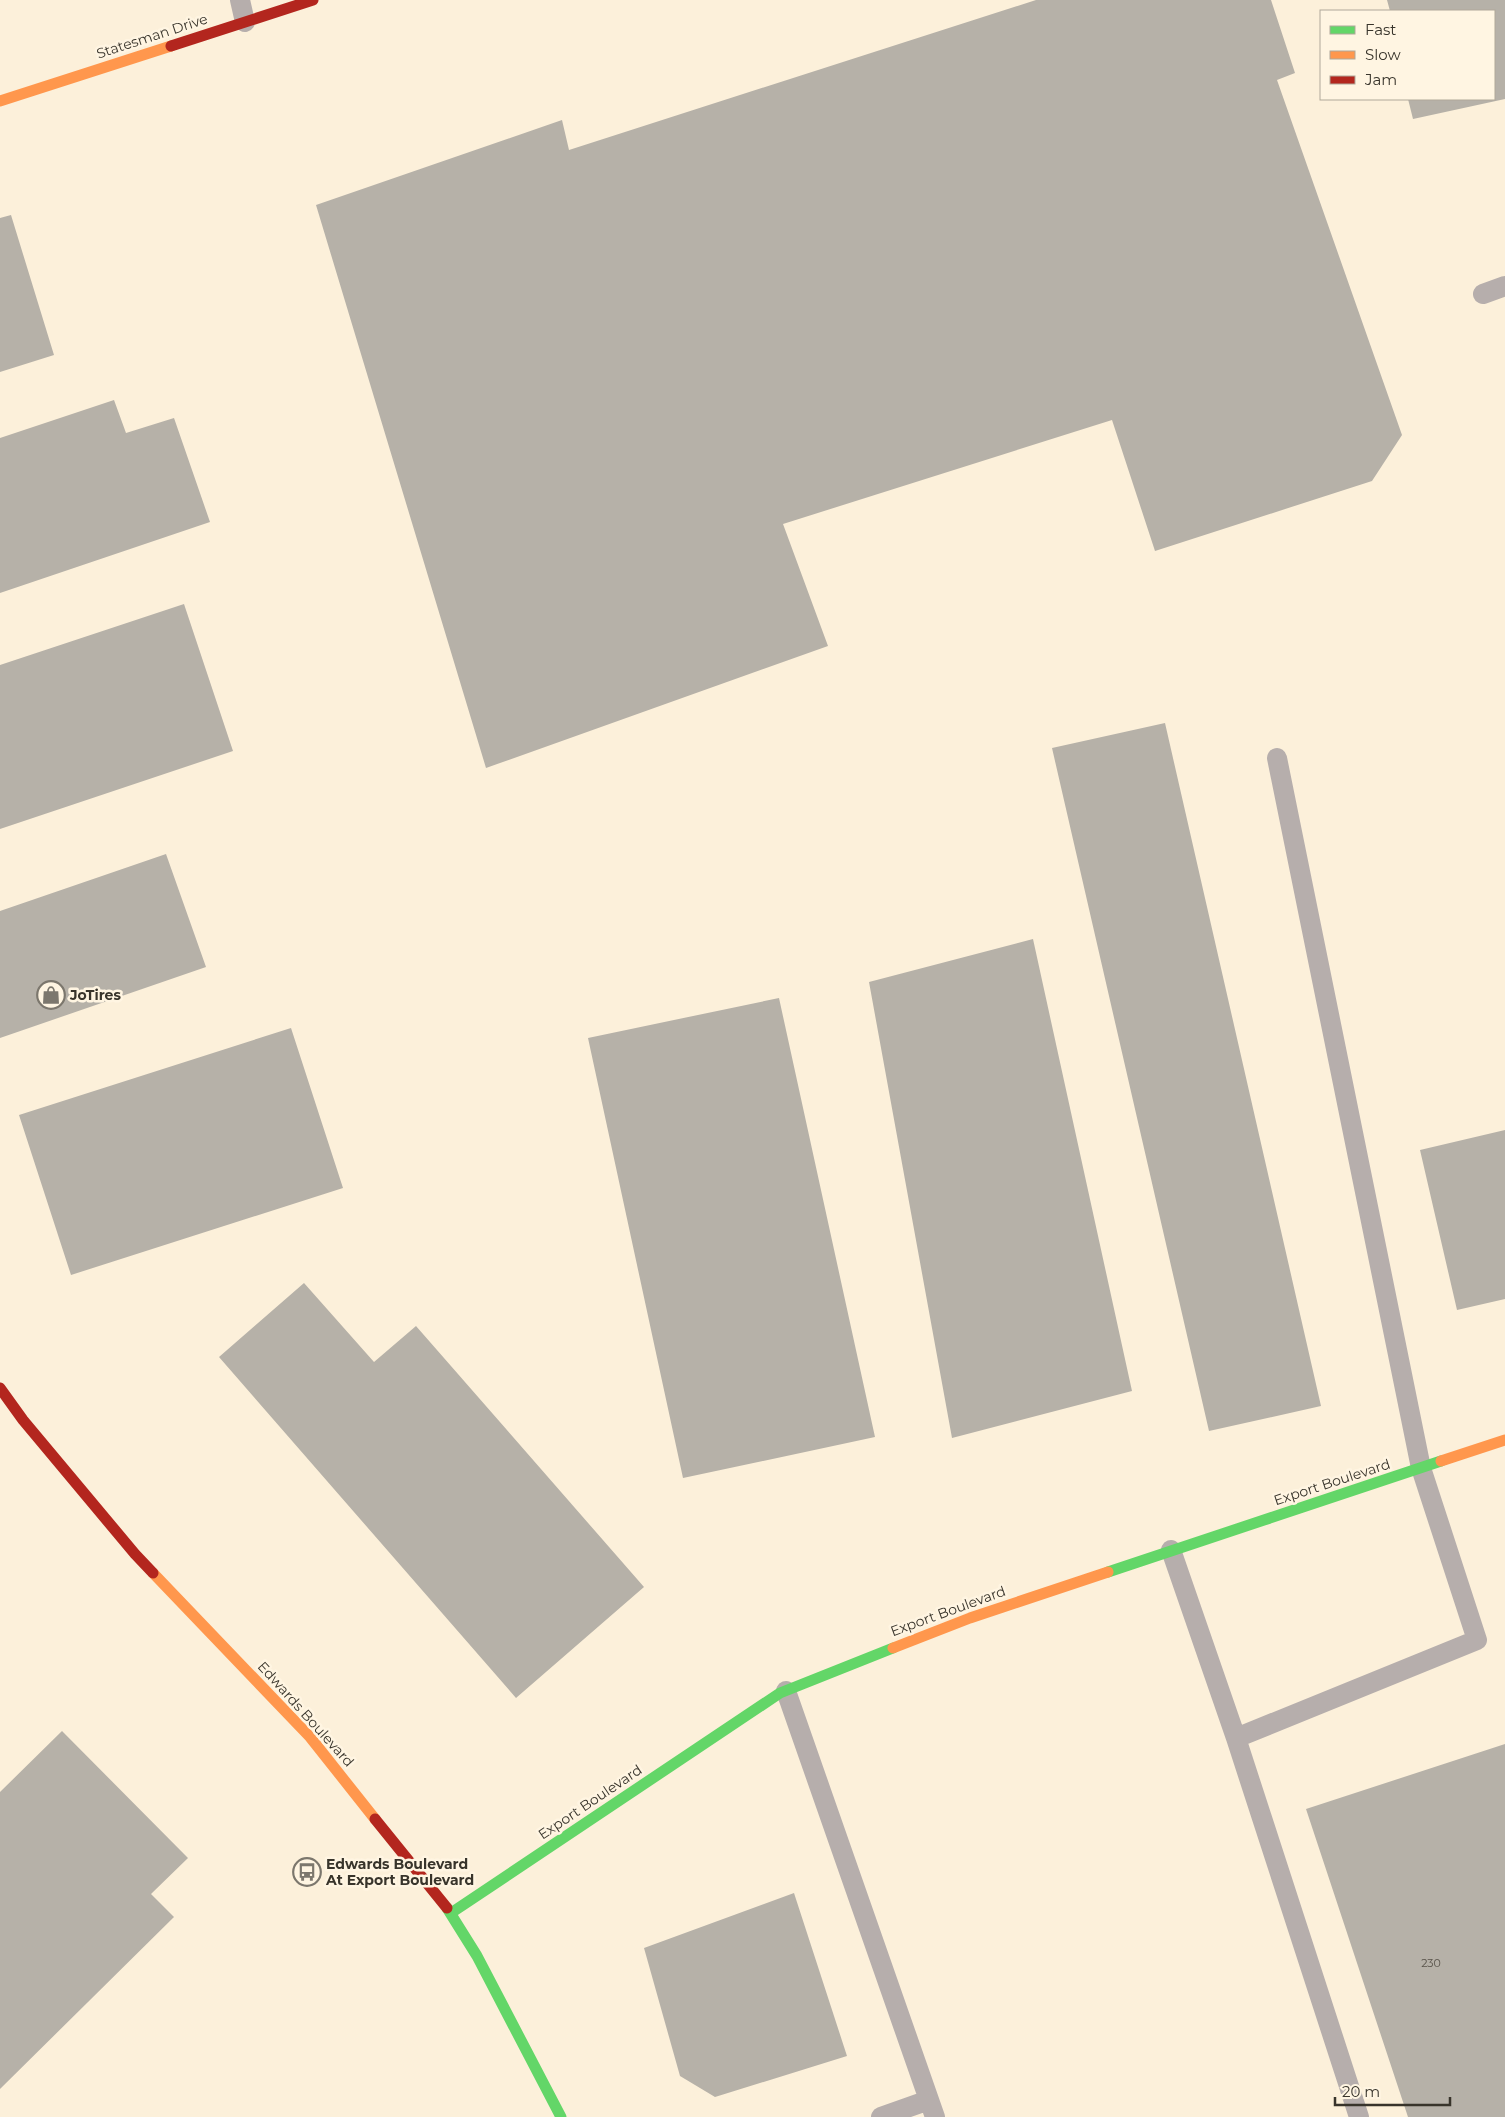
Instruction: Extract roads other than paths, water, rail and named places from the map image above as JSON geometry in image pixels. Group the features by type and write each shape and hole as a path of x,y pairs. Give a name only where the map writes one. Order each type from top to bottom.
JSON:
{"street":[{"name":"Statesman Drive","path":"0,101 313,0"},
{"name":"Edwards Boulevard","path":"0,1388 24,1420 135,1554 310,1737 451,1913 476,1956 561,2117"},
{"name":"Export Boulevard","path":"451,1913 780,1693 946,1627 1505,1440"}],"lane":[{"path":"240,0 245,22"},
{"path":"1483,294 1505,286"},
{"path":"1236,1738 1477,1640 1421,1468 1278,758"},
{"path":"1172,1550 1236,1738 1359,2117"},
{"path":"786,1691 932,2109 881,2117"}],"place":[{"name":"JoTires","path":"51,995"},
{"name":"Edwards Boulevard At Export Boulevard","path":"307,1872"}]}
